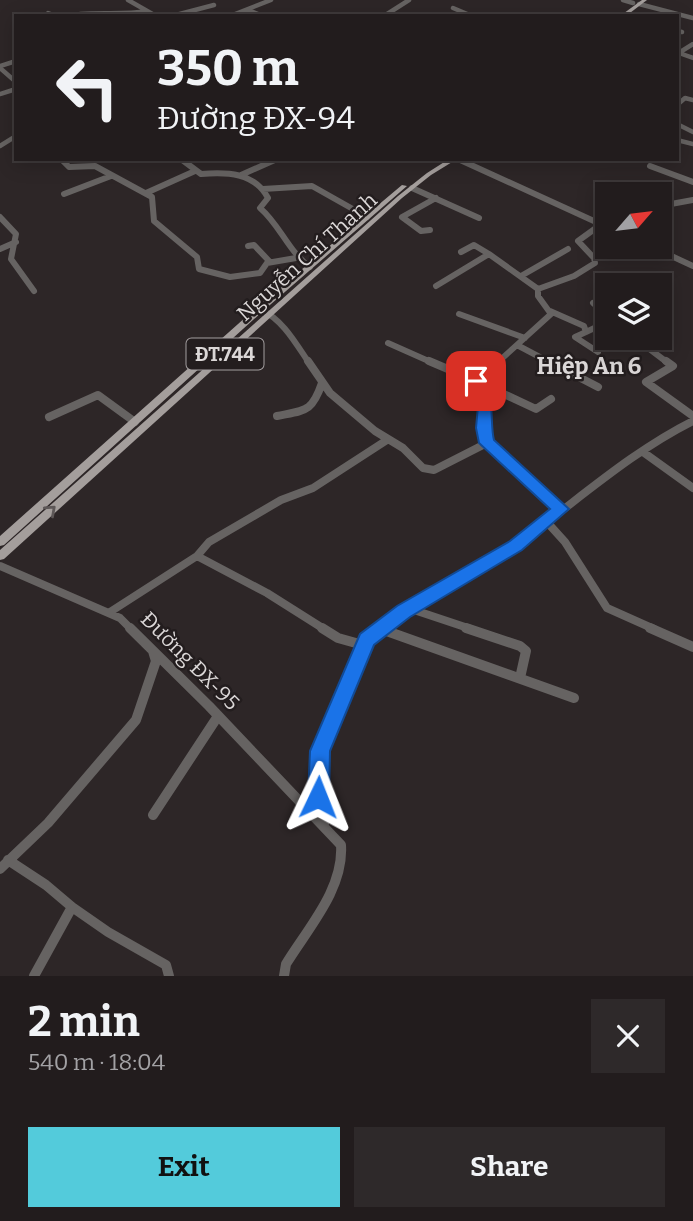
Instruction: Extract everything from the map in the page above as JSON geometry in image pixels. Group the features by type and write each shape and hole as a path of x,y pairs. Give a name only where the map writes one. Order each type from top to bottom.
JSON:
{"main road":[{"path":"623,14 636,2 645,0"},
{"name":"Nguyễn Chí Thanh","path":"0,555 271,314 422,171 438,161"},
{"name":"Nguyễn Chí Thanh","path":"0,542 310,267 371,218 453,161"}],"street":[{"path":"128,0 152,14"},
{"path":"236,14 271,0"},
{"path":"387,14 409,0"},
{"path":"623,0 693,18"},
{"path":"180,14 214,5"},
{"path":"453,8 467,14"},
{"path":"248,10 258,14"},
{"path":"130,14 147,11"},
{"path":"80,13 117,14"},
{"path":"0,67 14,80"},
{"path":"63,161 69,167 95,166 146,193 153,199 154,221 197,257 199,269 240,277 260,273 263,266 270,262 296,258"},
{"path":"183,161 195,171 207,176 226,171 241,175 263,189 268,198 260,208 274,220 296,258 310,267"},
{"path":"241,175 272,161"},
{"path":"461,161 595,219"},
{"path":"650,166 693,182"},
{"path":"146,193 195,171"},
{"path":"64,194 111,176"},
{"path":"263,189 312,186 371,218"},
{"path":"412,188 479,218"},
{"path":"430,230 421,231 402,217 436,198"},
{"path":"672,204 693,200"},
{"path":"0,217 13,228 18,238 10,253 11,259 34,291"},
{"path":"538,289 574,276 595,263 594,258 578,241 595,230"},
{"path":"0,249 16,242"},
{"path":"247,246 254,245 270,262"},
{"path":"461,252 474,245 538,289"},
{"path":"520,276 568,249"},
{"path":"436,286 489,254"},
{"path":"672,256 693,265"},
{"path":"538,289 538,296 551,311 583,326 586,332"},
{"path":"261,309 271,314 283,326 322,383 343,406 387,440 403,448 429,471 455,461 487,443"},
{"path":"476,381 541,324 551,311"},
{"path":"460,314 525,338"},
{"path":"595,328 575,337 598,352"},
{"path":"388,343 536,410 551,399"},
{"path":"517,345 598,387"},
{"path":"651,350 673,366 646,382 693,418"},
{"path":"476,381 486,406 483,428 487,443 561,509"},
{"path":"277,416 307,410 315,403 322,383"},
{"path":"49,417 99,395 135,422"},
{"name":"Đường ĐX-95","path":"324,825 318,797 320,751 363,645 408,608 506,552 561,509 693,418"},
{"path":"110,612 197,556 209,542 281,500 313,488 387,440"},
{"path":"643,452 693,488"},
{"path":"546,521 565,542 607,608 693,647"},
{"path":"197,556 269,594 338,638 363,645"},
{"name":"Đường ĐX-95","path":"0,566 110,612 218,716 341,845 344,854 340,872 286,964 284,976"},
{"path":"408,608 520,646 526,651 526,658 520,678"},
{"path":"381,629 574,698"},
{"path":"153,651 156,661 136,720 48,823 4,865 46,885 108,932 166,965 169,976"},
{"path":"153,815 218,716"},
{"path":"34,976 72,907"}],"district":[{"name":"Hiệp An 6","path":"589,366"}],"route":[{"path":"318,797 320,751 367,640 403,611 473,573 516,545 561,509 487,443 483,428 486,406 476,381"}]}
